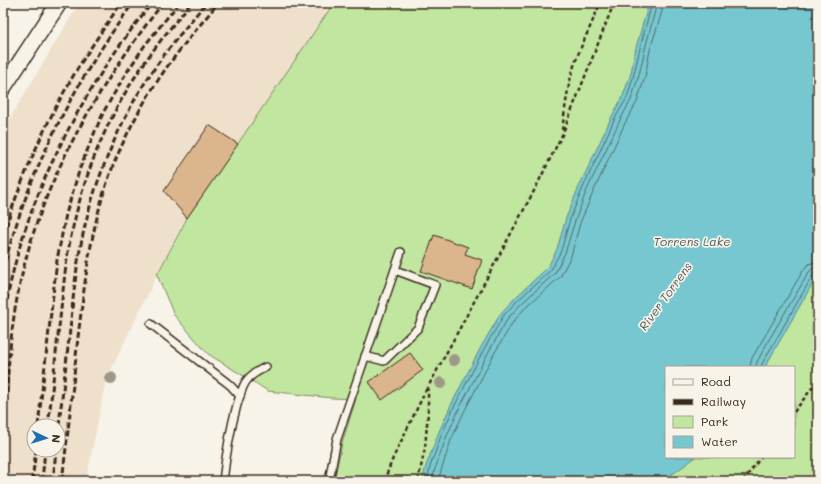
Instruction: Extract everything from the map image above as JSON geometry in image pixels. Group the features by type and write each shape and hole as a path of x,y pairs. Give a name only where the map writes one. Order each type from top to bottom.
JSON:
{"street":[{"path":"3,88 60,3"}],"lane":[{"path":"329,481 337,439 402,252"},
{"path":"365,356 384,361 418,328 435,285 395,270"},
{"path":"151,324 230,386 240,396"},
{"path":"223,481 231,426 244,384 255,373 266,367"}],"path":[{"path":"562,135 566,99 573,69 600,3"},
{"path":"384,481 393,458 428,387 535,189 562,135 614,3"},
{"path":"795,411 818,380"},
{"path":"418,481 425,448 428,412 428,387"},
{"path":"743,481 760,458"}],"shaded area":[{"path":"79,3 334,3 180,228 106,380 86,481 3,481 3,130"}],"green space":[{"path":"334,3 818,3 818,481 334,481 342,443 356,399 268,391 208,354 174,315 157,275 187,218"}],"water":[{"name":"Torrens Lake","path":"649,3 818,3 818,274 766,366 665,366 665,458 695,458 663,481 422,481 438,434 481,347 501,313 548,267 557,249 566,218 578,189 623,96 631,73 636,47"}],"building":[{"path":"209,125 238,144 187,218 164,191"},
{"path":"434,235 468,247 465,254 482,260 472,289 421,271"},
{"path":"410,353 423,370 382,400 369,382"}],"railway":[{"path":"3,235 24,177 40,139 58,103 80,64 121,3"},
{"path":"3,270 26,198 39,163 55,130 91,66 133,3"},
{"path":"3,327 10,284 22,241 37,198 55,155 100,75 125,38 152,3"},
{"path":"3,447 8,365 16,304 37,222 62,161 77,132 111,75 163,3"},
{"path":"39,418 57,260 66,214 80,168 104,111 125,75 145,45 179,3"},
{"path":"49,418 68,252 76,213 94,157 110,121 135,77 152,52 191,3"},
{"path":"60,418 73,295 86,221 95,190 119,130 134,101 168,50 206,3"},
{"path":"62,481 87,267 96,221 109,176 128,132 153,88 173,59 218,3"},
{"path":"32,481 35,458"},
{"path":"42,481 44,458"},
{"path":"53,481 55,458"}],"water label":[{"name":"River Torrens","path":"665,296"}]}
